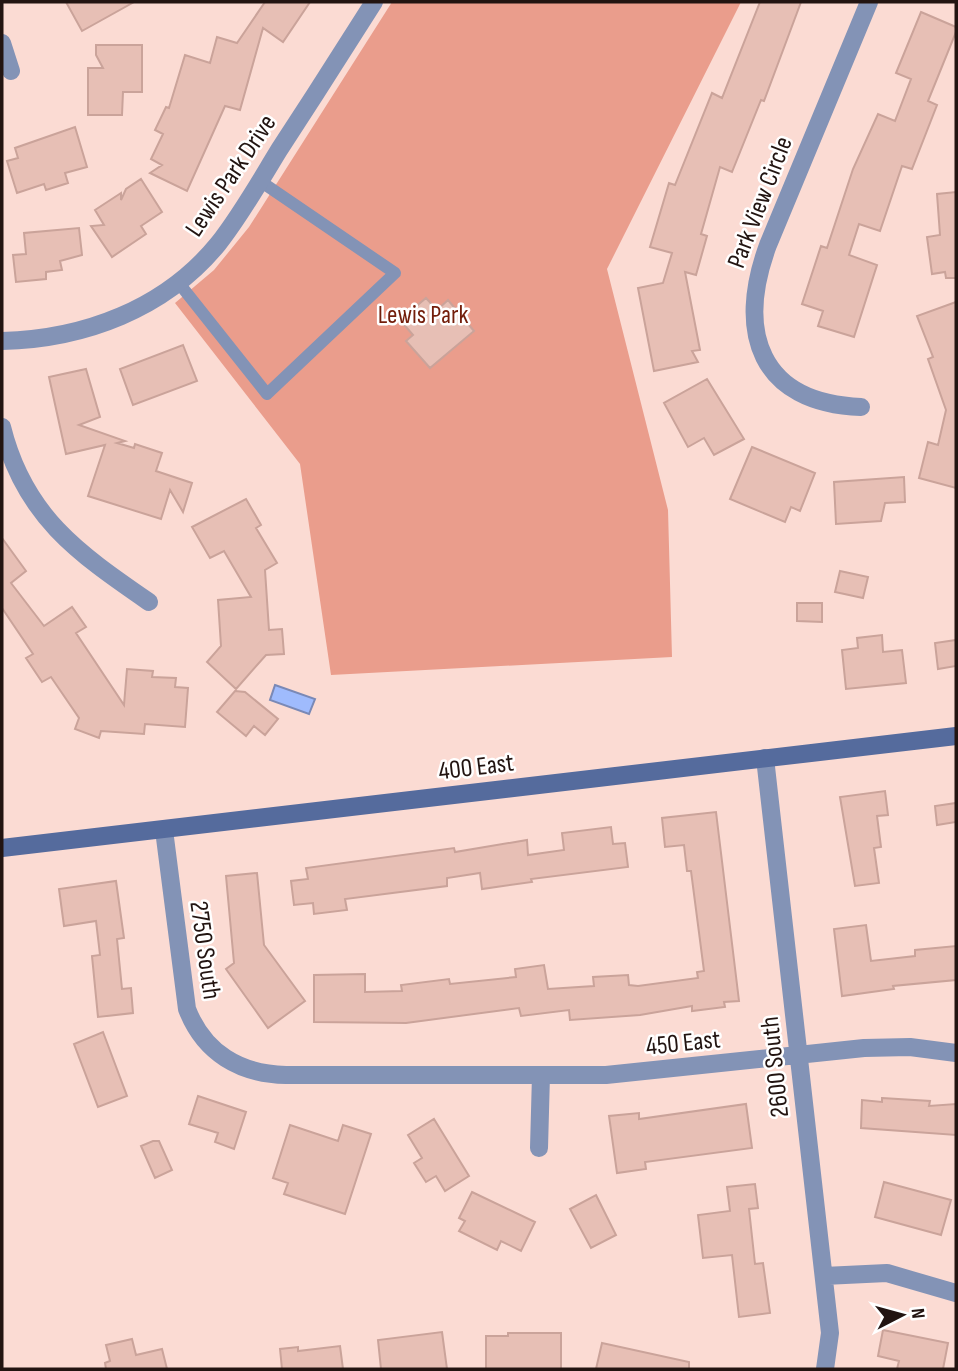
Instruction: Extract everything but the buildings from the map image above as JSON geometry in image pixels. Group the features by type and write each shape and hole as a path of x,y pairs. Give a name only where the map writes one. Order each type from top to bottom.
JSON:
{"street":[{"name":"Lewis Park Drive","path":"2,341 35,340 86,330 147,303 178,282 217,245 374,2"},
{"name":"Park View Circle","path":"862,407 831,406 814,401 785,382 762,352 752,313 757,274 768,245 870,2"},
{"path":"2,43 11,71"},
{"path":"2,427 15,471 51,525 84,556 149,602"},
{"name":"400 East","path":"2,848 956,736"},
{"name":"2600 South","path":"765,758 831,1333 825,1369"},
{"name":"2750 South","path":"164,830 187,1009 200,1035 229,1062"},
{"name":"450 East","path":"229,1062 272,1075 541,1075 639,1073 889,1047 956,1053"},
{"path":"539,1148 541,1075"},
{"path":"824,1276 887,1273 956,1293"}],"lane":[{"path":"178,282 267,394 395,273 260,181"}],"green space":[{"name":"Lewis Park","path":"392,2 741,2 607,269 668,510 672,657 331,675 300,464 175,303 214,270 249,227"}],"water":[{"path":"275,685 315,699 309,714 270,700"}]}
